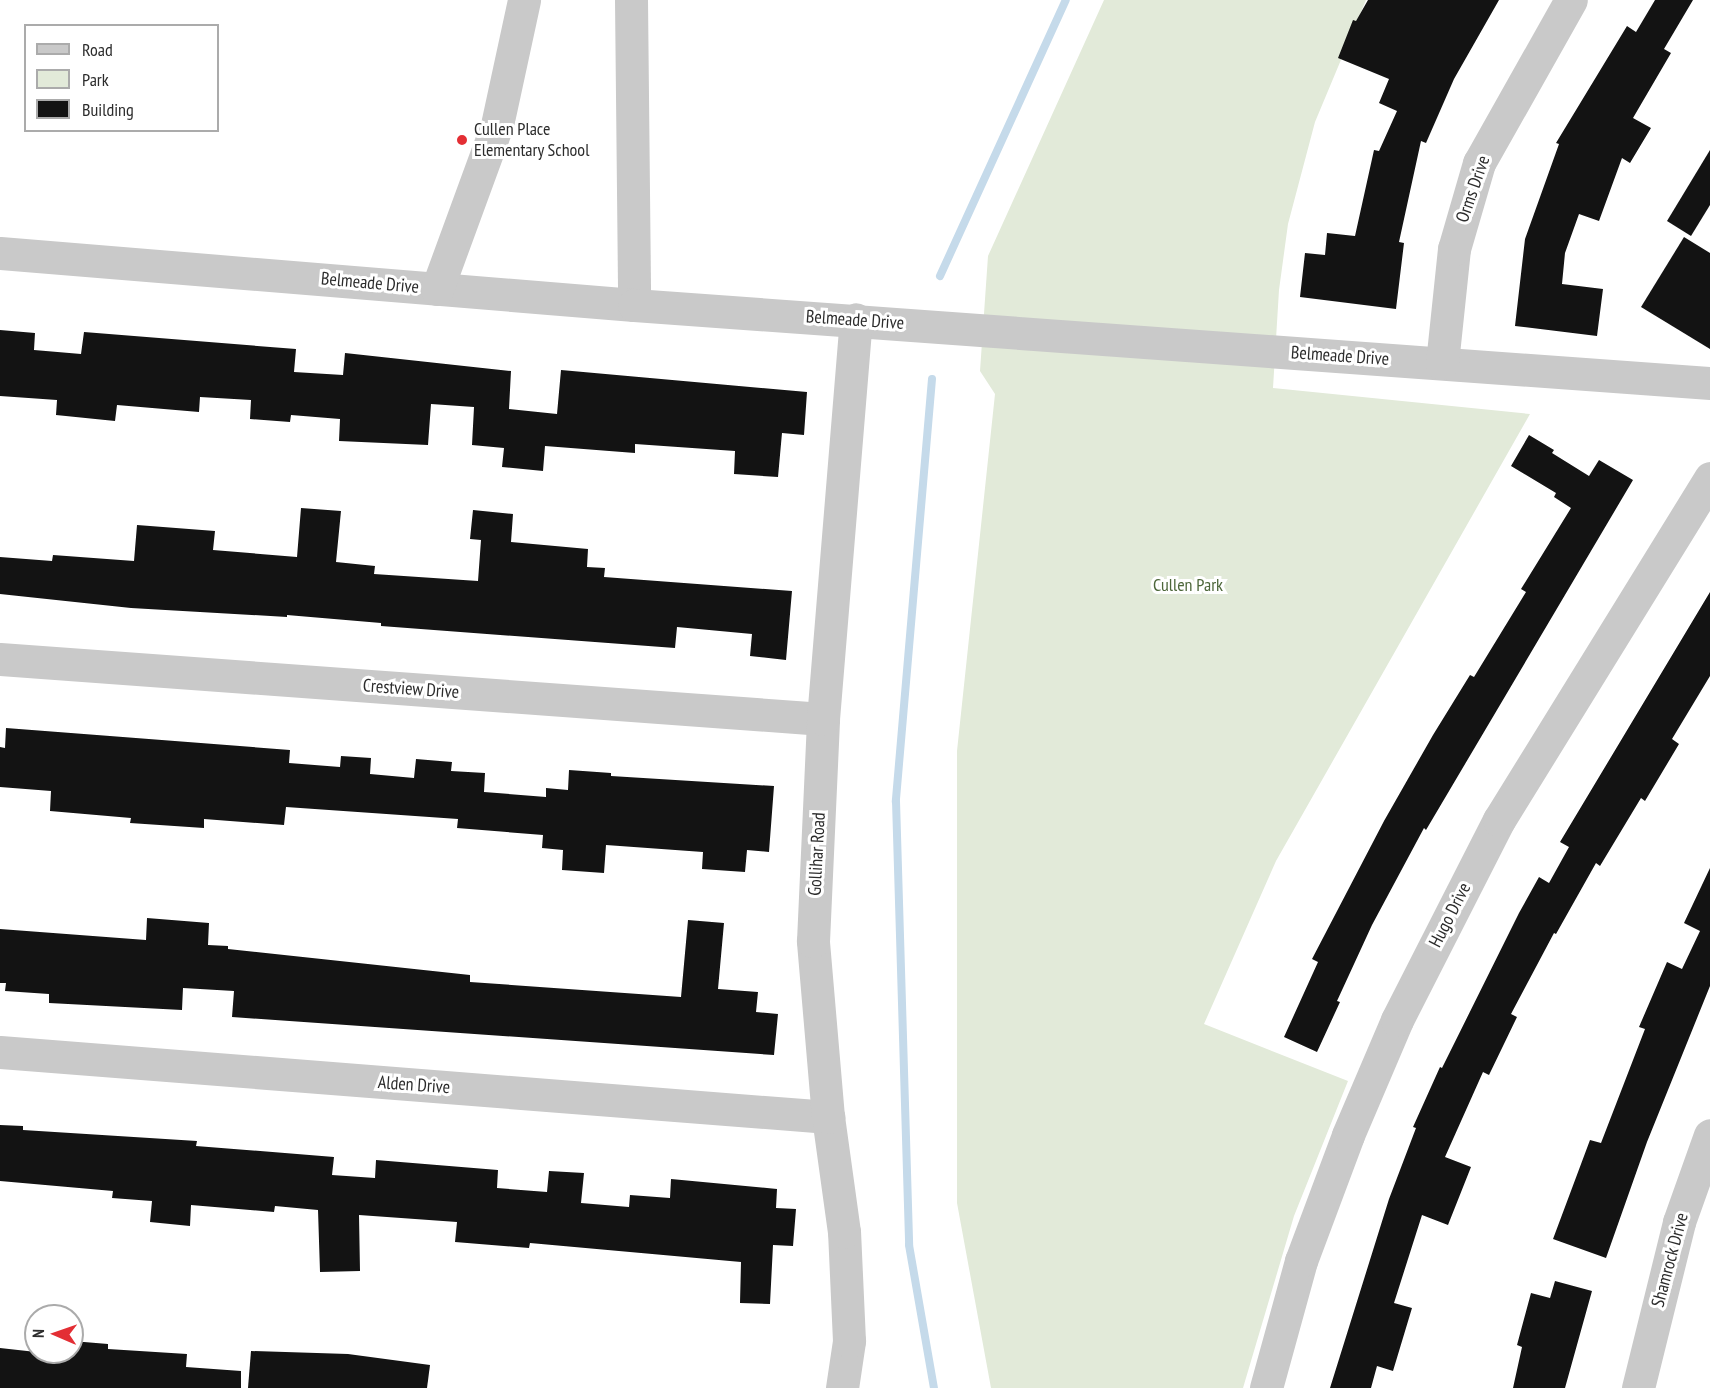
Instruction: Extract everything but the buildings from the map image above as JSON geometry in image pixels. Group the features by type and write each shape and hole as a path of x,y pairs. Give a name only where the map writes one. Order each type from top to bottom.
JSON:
{"street":[{"path":"437,289 497,125 510,74 524,0"},
{"path":"631,0 634,305"},
{"name":"Orms Drive","path":"1442,363 1454,249 1479,163 1571,0"},
{"name":"Belmeade Drive","path":"0,253 634,305 856,319 1710,383"},
{"name":"Gollihar Road","path":"842,1388 849,1341 844,1232 828,1117 813,941 823,718 856,319"},
{"name":"Hugo Drive","path":"1266,1388 1301,1261 1348,1135 1397,1020 1499,820 1710,478"},
{"name":"Crestview Drive","path":"0,659 823,718"},
{"name":"Alden Drive","path":"0,1052 828,1117"},
{"name":"Shamrock Drive","path":"1638,1388 1679,1222 1710,1135"}],"green space":[{"name":"Cullen Park","path":"1104,0 1366,0 1315,122 1288,224 1279,290 1273,388 1530,414 1276,861 1204,1024 1348,1081 1294,1216 1243,1388 991,1388 957,1203 957,751 995,394 980,371 988,256"}],"waterway":[{"path":"940,276 1066,0"},
{"path":"932,379 896,801 909,1245 934,1388"}],"place":[{"name":"Cullen Place Elementary School","path":"462,140"}]}
